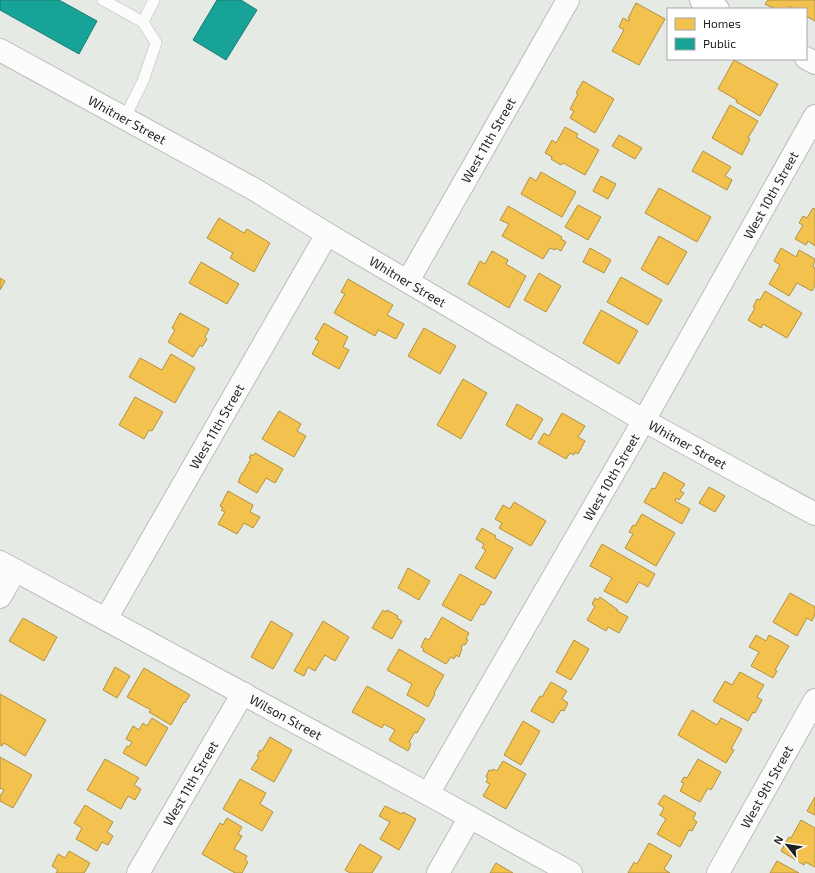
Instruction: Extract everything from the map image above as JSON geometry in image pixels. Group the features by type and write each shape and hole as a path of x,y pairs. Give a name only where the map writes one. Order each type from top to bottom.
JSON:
{"street":[{"name":"West 11th Street","path":"408,281 568,0"},
{"path":"701,0 716,8"},
{"name":"Whitner Street","path":"0,50 252,188 326,234 643,420 815,514"},
{"name":"West 10th Street","path":"428,794 643,420 815,116"},
{"name":"West 11th Street","path":"106,619 326,234"},
{"path":"0,597 8,567"},
{"name":"Wilson Street","path":"8,567 243,693 571,873"},
{"name":"West 11th Street","path":"138,873 243,693"},
{"name":"West 9th Street","path":"718,873 815,700"},
{"path":"438,873 470,817"}],"lane":[{"path":"103,0 143,22 156,43 143,81 124,119"},
{"path":"143,22 154,0"}],"building: Homes":[{"path":"768,0 815,0 815,21 807,17 807,8 792,8 789,6 788,8 773,8 765,4"},
{"path":"636,3 665,19 639,65 612,51 624,30 619,27 623,18 629,21 630,19 628,18"},
{"path":"734,60 778,84 760,116 736,102 737,100 718,89"},
{"path":"583,81 614,99 595,133 570,118 574,111 570,109 578,94 576,93"},
{"path":"730,105 758,121 748,138 750,139 742,155 712,138"},
{"path":"565,127 578,134 576,137 599,150 585,175 563,163 561,165 545,153 552,140 556,143"},
{"path":"619,135 642,148 635,159 612,146"},
{"path":"703,151 731,167 725,176 732,180 727,190 692,171"},
{"path":"541,172 576,192 562,217 521,194 530,177 536,181"},
{"path":"601,176 616,184 608,199 593,191"},
{"path":"659,188 711,217 697,242 645,213"},
{"path":"578,205 601,217 588,240 565,227"},
{"path":"508,206 562,237 561,239 566,242 561,251 556,248 555,250 550,248 543,259 502,236 509,224 500,220"},
{"path":"813,208 815,209 815,246 808,241 806,245 795,239 803,225 799,223 803,216 807,218"},
{"path":"219,218 244,233 247,229 270,243 254,272 230,258 233,253 207,238"},
{"path":"659,236 687,252 668,285 641,269"},
{"path":"590,248 611,260 604,273 583,262"},
{"path":"781,248 796,257 799,250 815,259 813,267 815,268 815,286 812,291 797,283 789,296 769,284 780,265 774,261"},
{"path":"492,251 508,260 506,264 526,276 509,308 468,284 480,261 485,264"},
{"path":"201,262 239,284 227,304 189,283"},
{"path":"539,273 561,286 546,312 524,300"},
{"path":"621,277 662,300 648,325 607,302"},
{"path":"0,278 5,281 0,290"},
{"path":"348,279 393,305 387,315 404,324 396,339 378,330 375,336 334,313 345,294 341,292"},
{"path":"765,291 802,313 787,338 763,324 761,328 748,320 755,308 753,307 757,299 760,300"},
{"path":"601,310 638,331 619,364 583,343"},
{"path":"180,313 209,329 205,337 207,339 202,347 200,345 193,357 168,342 175,330 172,328"},
{"path":"324,323 348,337 343,347 349,350 339,369 312,354 319,341 315,339"},
{"path":"424,328 456,346 440,374 408,356"},
{"path":"171,354 195,368 175,403 129,377 140,358 162,370"},
{"path":"463,379 487,393 461,439 437,425"},
{"path":"135,397 163,412 152,431 149,430 144,439 119,425"},
{"path":"517,404 543,419 531,440 506,425"},
{"path":"279,411 301,424 297,431 306,436 294,457 262,439"},
{"path":"562,413 585,426 578,437 585,441 578,454 575,452 574,455 570,453 566,459 538,443 544,433 549,436"},
{"path":"255,453 283,469 275,483 266,478 257,493 238,482 251,459 249,458 251,454 253,456"},
{"path":"664,472 685,484 680,491 684,493 679,500 676,498 675,501 690,509 682,524 644,502 652,488 655,489"},
{"path":"709,487 725,496 715,512 699,503"},
{"path":"228,491 253,505 250,512 260,517 253,528 244,523 237,534 218,524 225,512 221,510 223,508 220,506"},
{"path":"514,502 546,521 531,546 499,528 502,523 495,519 503,505 510,509"},
{"path":"642,514 675,533 656,566 625,548 633,534 629,532 633,525 635,526"},
{"path":"482,528 496,536 495,538 513,548 495,579 475,568 486,550 482,548 484,544 476,539"},
{"path":"602,544 655,574 648,587 639,582 627,603 604,591 612,578 590,566"},
{"path":"408,568 430,581 419,600 398,588"},
{"path":"460,574 492,592 484,605 481,604 471,621 442,605"},
{"path":"790,593 815,607 815,614 812,621 807,618 797,636 773,622"},
{"path":"600,597 618,610 617,611 628,617 619,633 608,627 606,631 587,620 595,606 592,604 595,598 598,600"},
{"path":"383,610 386,612 387,610 398,616 397,618 402,621 392,639 372,628"},
{"path":"442,617 469,633 466,639 468,640 465,645 463,644 459,657 456,655 454,659 451,657 446,664 423,651 424,649 421,647 425,638 429,640"},
{"path":"23,618 57,637 44,661 9,641"},
{"path":"271,621 293,634 273,669 251,657"},
{"path":"323,621 349,637 335,661 325,655 315,671 308,667 304,676 294,671"},
{"path":"756,635 766,641 769,635 789,646 775,670 777,671 773,678 751,666 759,652 749,647"},
{"path":"574,640 589,649 571,680 556,672"},
{"path":"399,649 444,675 428,707 407,695 412,684 387,670"},
{"path":"115,667 130,676 117,698 103,690"},
{"path":"144,668 190,695 185,703 184,702 171,725 149,712 151,710 127,697"},
{"path":"740,672 764,685 757,697 762,700 755,713 753,712 748,721 713,701 725,681 732,685"},
{"path":"551,682 567,691 562,699 568,703 564,711 561,710 553,723 531,711"},
{"path":"367,686 425,719 417,733 415,732 409,742 411,744 408,751 389,740 395,730 384,724 382,728 352,712"},
{"path":"0,694 46,720 25,756 4,743 2,746 0,745"},
{"path":"692,710 717,725 721,718 742,729 731,749 734,750 726,763 678,735"},
{"path":"152,718 168,728 146,766 123,753 127,746 129,747 132,742 126,739 133,726 139,730 143,723 147,726"},
{"path":"523,721 540,731 521,765 504,755"},
{"path":"270,737 292,750 274,782 251,769 259,757 257,756 260,750 262,751"},
{"path":"0,757 32,775 13,808 0,801 0,796 4,790 0,788"},
{"path":"105,759 139,778 134,785 141,789 135,800 128,796 121,809 87,790"},
{"path":"698,759 721,772 711,790 708,788 700,802 680,791 684,783 681,782 684,777 687,778"},
{"path":"503,761 526,774 506,809 483,796 490,784 486,782 488,778 486,777 489,770 492,771 493,769 497,771"},
{"path":"240,779 266,793 260,804 273,812 262,831 223,809"},
{"path":"664,795 696,813 693,819 697,822 692,831 689,830 680,847 657,834 666,819 660,815 664,808 658,804"},
{"path":"815,797 815,815 807,811"},
{"path":"85,805 113,822 107,832 113,836 108,845 102,842 97,851 76,839 82,828 74,823"},
{"path":"385,806 402,814 403,812 416,819 399,850 380,839 390,822 379,816"},
{"path":"227,818 242,827 238,834 242,836 234,849 247,856 245,860 248,862 242,873 235,873 202,854 220,823 223,825"},
{"path":"801,820 815,828 815,867 805,862 804,865 781,851 789,837 791,838"},
{"path":"649,843 672,856 664,869 670,873 628,873 634,862 637,864"},
{"path":"360,844 382,857 372,873 350,873 345,870"},
{"path":"69,851 90,863 84,873 56,873 58,870 52,866 58,854 65,858"},
{"path":"777,861 799,873 770,873"},
{"path":"496,863 513,873 490,873"}],"building: Public":[{"path":"0,0 59,0 97,21 79,54 0,10"},
{"path":"217,0 241,0 257,10 226,60 193,40"}]}
